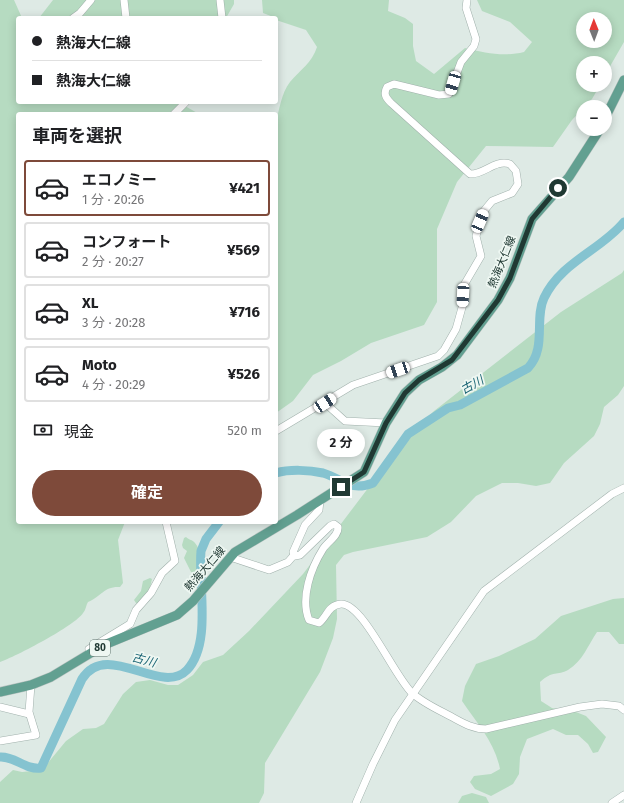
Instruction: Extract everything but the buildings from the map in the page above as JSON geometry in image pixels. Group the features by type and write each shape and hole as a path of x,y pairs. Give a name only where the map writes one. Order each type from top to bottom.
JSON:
{"main road":[{"path":"612,104 624,80"},
{"name":"熱海大仁線","path":"0,692 31,685 58,674 104,645 177,615 197,597 230,557 244,546 352,481 366,468 386,423 405,393 419,380 452,360 498,300 510,278 532,219 569,177 595,136"}],"street":[{"path":"76,16 80,14 91,0"},
{"path":"124,0 126,16"},
{"path":"220,0 222,16"},
{"path":"278,430 353,385 434,358 444,350 456,329 463,304 464,285 480,259 480,248 476,234 483,212 492,201 507,196 517,188 518,175 510,164 502,162 483,171 470,174 385,97 387,87 394,84 439,95 449,94 461,62 474,46 476,39 466,8 467,0"},
{"path":"176,112 184,104"},
{"path":"325,403 345,421 386,423"},
{"path":"356,803 389,733 413,693 484,592 612,494 624,488"},
{"path":"294,555 292,552 296,543 305,525 319,510 320,501"},
{"path":"80,660 89,649 130,624 136,610 151,594 162,573 175,561 166,524"},
{"path":"230,557 269,570 288,562 294,555 300,555 330,526 336,525 338,527 338,532 322,549 312,571 305,606 309,620 319,623 328,610 335,606 342,604 350,606 363,618 390,662 413,693 440,711 478,729 486,729 580,707 602,704 611,704 624,710"},
{"path":"0,741 36,735 29,714 31,685"},
{"path":"0,707 29,714"},
{"path":"612,803 624,795"}],"green space":[{"path":"0,0 14,0 21,16 16,16 16,104 184,104 196,112 16,112 16,524 124,524 118,540 123,583 120,587 110,588 88,602 84,612 69,625 31,647 0,662"},
{"path":"53,0 234,0 234,4 227,16 41,16"},
{"path":"262,0 389,0 388,11 405,18 413,24 413,46 416,61 434,74 465,48 487,53 509,54 524,52 532,42 510,22 482,11 477,0 624,0 624,42 612,63 612,56 576,56 576,92 596,92 591,100 576,100 576,116 553,147 486,146 457,182 437,229 437,302 424,325 371,343 341,361 313,375 293,401 278,412 278,114 287,87 312,58 317,47 306,30 278,21 278,16 271,16 263,13"},
{"path":"624,270 624,386 618,395 604,407 600,424 594,436 564,463 550,483 536,486 518,483 502,483 476,496 451,522 427,537 353,552 344,555 336,565 337,619 333,638 320,672 265,763 264,793 259,803 0,803 0,782 13,770 22,772 42,770 66,741 83,729 96,728 104,724 123,694 136,682 150,680 168,685 178,685 193,675 203,662 223,655 249,631 303,574 403,442 434,411 561,312 622,273"},
{"path":"186,537 194,542 199,549 199,572 196,574 191,572 184,558 187,551 182,545 184,538"},
{"path":"150,578 152,579 150,588 151,591 140,603 136,603 134,600 141,591 143,581"},
{"path":"624,598 624,644 619,644 609,632 597,632 578,662 568,670 548,676 540,682 541,701 552,708 576,712 586,716 606,737 598,752 593,753 588,744 578,735 566,735 553,729 527,739 520,757 519,774 513,784 491,796 475,789 470,782 474,776 491,774 500,769 498,760 490,742 462,701 465,686 476,664 499,656 535,639 561,616 613,599"},
{"path":"472,793 486,797 489,803 458,803 462,796"}],"waterway":[{"name":"古川","path":"278,473 293,470 312,471 323,473 352,485 358,486 373,483 408,434 448,408 460,405 528,368 534,360 537,352 539,343 541,306 551,286 560,275 615,232 624,222"},
{"name":"古川","path":"0,757 5,757 30,767 41,768 82,679 93,668 105,665 119,666 163,677 176,676 187,670 195,659 202,630 201,551 206,539 217,524"}],"route":[{"path":"341,487 359,477 364,472 386,423 398,401 419,380 442,368 457,355 498,300 510,278 532,219 558,188"}]}
